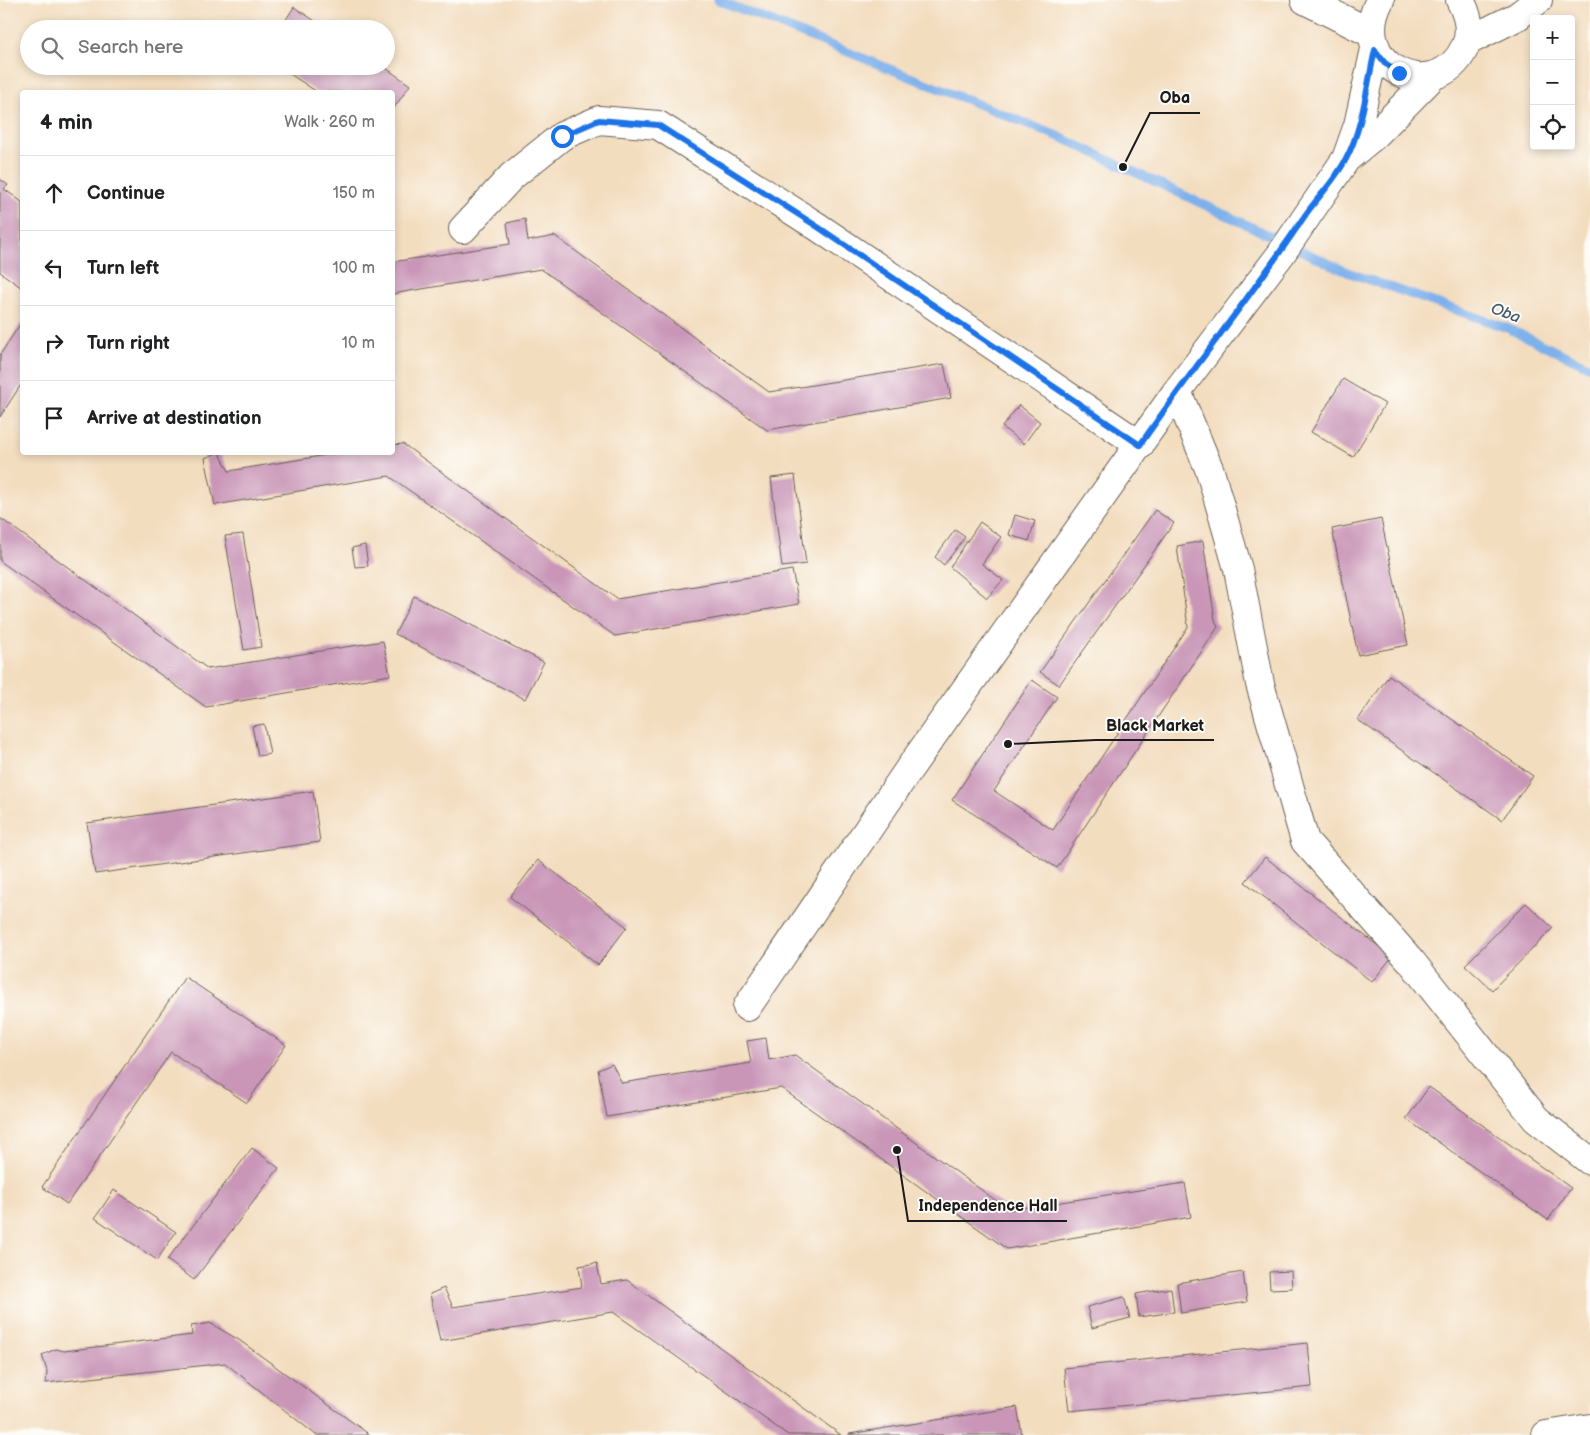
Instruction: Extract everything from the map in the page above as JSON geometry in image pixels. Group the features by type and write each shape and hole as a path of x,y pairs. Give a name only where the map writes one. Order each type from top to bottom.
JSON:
{"street":[{"path":"1304,0 1373,41 1385,63 1399,73 1416,77 1433,76"},
{"path":"1346,159 1358,125 1373,41 1372,16 1380,0"},
{"path":"747,1007 909,769 1176,392 1281,254 1307,213 1346,159 1376,134 1433,76 1449,68 1461,56 1468,41 1469,24 1460,0"},
{"path":"1468,41 1518,16 1538,0"},
{"path":"463,229 512,176 562,136 599,120 658,125 818,227 1140,445"},
{"path":"1176,392 1210,470 1238,569 1260,684 1305,841 1411,961 1536,1119 1590,1161"},
{"path":"1546,1435 1590,1428"}],"building":[{"path":"294,7 314,20 286,20"},
{"path":"395,74 410,85 395,107 395,90 314,90 292,75"},
{"path":"0,179 8,185 4,189 20,201 20,287 0,272"},
{"path":"525,219 528,241 555,236 769,392 944,364 951,398 767,430 541,269 395,293 395,262 510,244 507,223"},
{"path":"20,324 20,386 0,417 0,355"},
{"path":"1343,379 1385,404 1353,457 1311,432"},
{"path":"1019,405 1040,422 1024,444 1002,427"},
{"path":"403,444 617,599 792,570 799,604 615,636 389,476 215,505 205,458 212,455 221,455 229,471 327,455 395,455 395,445"},
{"path":"795,475 806,564 782,567 771,478"},
{"path":"1155,510 1174,523 1059,685 1040,672"},
{"path":"1015,515 1035,521 1029,541 1009,535"},
{"path":"0,518 208,669 383,641 390,675 206,707 0,561"},
{"path":"1381,519 1408,645 1358,655 1332,529"},
{"path":"980,522 1001,537 982,564 1003,580 987,598 950,567"},
{"path":"955,530 965,537 944,565 935,557"},
{"path":"243,534 261,647 244,650 225,536"},
{"path":"1203,541 1215,620 1218,627 1057,868 952,800 1032,680 1057,697 994,791 1053,830 1188,627 1177,546"},
{"path":"365,545 368,566 355,567 352,548"},
{"path":"414,596 544,662 525,699 395,634"},
{"path":"1389,675 1533,776 1502,820 1358,720"},
{"path":"264,724 270,754 258,756 252,726"},
{"path":"313,791 320,842 95,874 87,823"},
{"path":"1265,857 1392,957 1372,982 1245,882"},
{"path":"538,860 627,927 598,965 510,897"},
{"path":"1526,903 1553,928 1492,990 1465,965"},
{"path":"185,977 286,1045 247,1103 171,1052 67,1204 42,1187"},
{"path":"766,1038 769,1060 795,1055 1009,1210 1185,1183 1191,1217 1007,1249 781,1088 607,1117 598,1070 612,1064 622,1083 751,1063 747,1041"},
{"path":"1429,1087 1571,1188 1548,1220 1406,1119"},
{"path":"252,1148 279,1168 194,1280 167,1260"},
{"path":"114,1190 176,1232 157,1260 95,1218"},
{"path":"597,1263 601,1284 627,1280 841,1435 788,1435 613,1312 440,1341 430,1294 444,1288 453,1307 582,1287 579,1266"},
{"path":"1291,1271 1292,1288 1270,1289 1269,1272"},
{"path":"1243,1272 1247,1302 1181,1313 1177,1283"},
{"path":"1171,1288 1174,1312 1139,1317 1136,1294"},
{"path":"1124,1297 1130,1318 1092,1328 1087,1307"},
{"path":"210,1323 239,1340 370,1435 316,1435 225,1363 46,1383 47,1371 42,1355 56,1349 64,1351 192,1335 191,1326"},
{"path":"1308,1343 1312,1387 1069,1411 1064,1368"},
{"path":"1017,1407 1022,1435 849,1435 849,1434"}],"waterway":[{"name":"Oba","path":"718,0 1060,137 1347,272 1507,328 1590,367"}],"place":[{"name":"Oba","path":"1123,167"},
{"name":"Black Market","path":"1008,744"},
{"name":"Independence Hall","path":"897,1150"}],"route":[{"path":"562,136 599,120 658,125 818,227 1140,445 1176,392 1281,254 1307,213 1346,159 1358,125 1375,50 1385,63 1399,73"}]}
